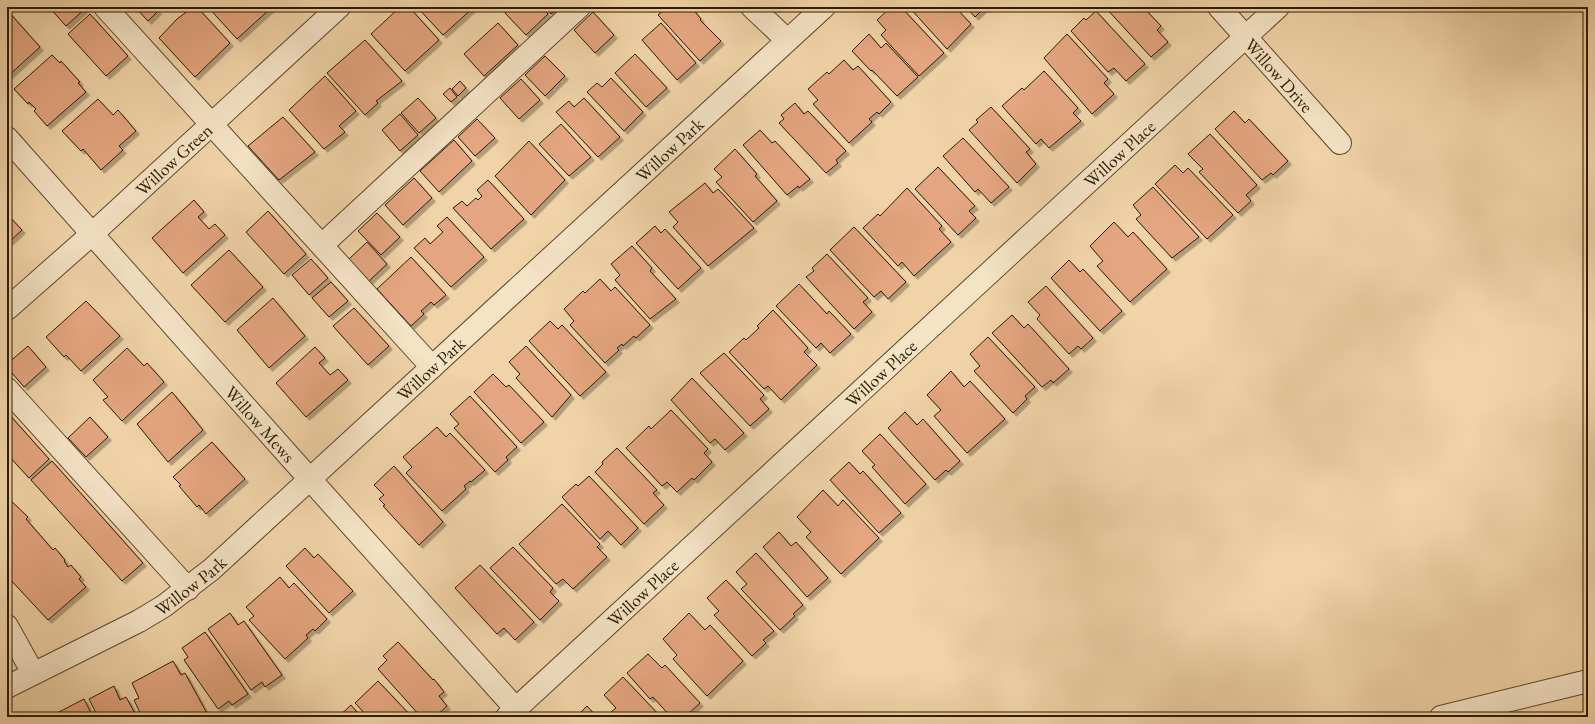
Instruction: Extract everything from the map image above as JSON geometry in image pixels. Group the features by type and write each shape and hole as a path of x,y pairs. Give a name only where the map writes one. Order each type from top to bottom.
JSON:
{"street":[{"path":"104,7 432,367"},
{"name":"Willow Green","path":"7,310 339,7"},
{"path":"322,245 579,7"},
{"path":"752,7 787,40"},
{"name":"Willow Park","path":"7,687 139,621 188,589 310,479 824,7"},
{"name":"Willow Drive","path":"1219,7 1340,143"},
{"name":"Willow Place","path":"511,713 1278,7"},
{"name":"Willow Mews","path":"7,138 310,479 511,713"},
{"path":"7,389 188,589"},
{"path":"7,626 33,673"},
{"path":"1441,717 1588,681"}],"building":[{"path":"49,7 87,7 66,26"},
{"path":"135,7 155,7 158,11 148,21"},
{"path":"193,7 197,7 230,43 195,77 159,38 177,19"},
{"path":"208,7 270,7 271,8 237,39"},
{"path":"400,7 409,7 439,40 405,71 371,34"},
{"path":"417,7 474,7 443,35"},
{"path":"511,7 542,7 548,14 526,35 505,13"},
{"path":"545,7 559,7 551,14"},
{"path":"667,7 691,7 701,19 700,20 721,41 700,61 658,15"},
{"path":"891,7 901,7 944,53 919,76 881,35 886,30 877,20"},
{"path":"909,7 955,7 971,24 947,49"},
{"path":"966,7 985,7 975,17"},
{"path":"1105,7 1143,7 1161,26 1157,30 1168,42 1151,57"},
{"path":"7,10 40,47 7,77"},
{"path":"1096,11 1145,64 1126,81 1114,68 1108,72 1071,31 1084,18 1086,20"},
{"path":"593,12 614,35 595,53 574,30"},
{"path":"90,14 128,56 106,76 68,34"},
{"path":"498,23 518,45 484,76 464,54"},
{"path":"661,23 696,63 677,80 642,40"},
{"path":"869,34 881,48 886,43 918,77 897,96 852,51"},
{"path":"1067,34 1108,79 1104,83 1114,94 1092,114 1044,58"},
{"path":"365,40 402,81 376,101 378,103 365,115 327,73"},
{"path":"635,54 667,88 646,107 615,73"},
{"path":"52,55 60,63 61,61 80,82 78,83 86,92 47,126 34,111 36,109 29,102 28,104 14,89"},
{"path":"545,56 565,76 545,96 525,75"},
{"path":"844,60 853,70 858,66 891,102 879,114 877,112 869,119 872,122 849,143 813,104 818,100 808,89 827,72 829,74"},
{"path":"1044,71 1078,108 1073,113 1081,121 1049,148 1041,139 1036,144 1002,106 1022,88 1024,90"},
{"path":"325,76 356,111 339,126 345,132 324,149 289,110"},
{"path":"611,78 643,112 624,131 587,92 597,83 602,87"},
{"path":"521,79 540,100 519,119 500,98"},
{"path":"460,81 466,88 458,96 452,89"},
{"path":"450,88 457,97 451,102 443,94"},
{"path":"418,98 436,118 419,133 401,113"},
{"path":"584,98 620,137 598,157 556,112 569,101 574,107"},
{"path":"98,99 113,115 118,110 136,131 119,146 123,150 101,170 83,149 81,151 62,131"},
{"path":"795,103 804,114 808,111 846,151 836,160 838,163 826,173 779,123 784,119 781,115"},
{"path":"991,107 1030,149 1026,152 1036,164 1017,183 969,130 978,122 976,120"},
{"path":"1234,111 1245,123 1249,119 1288,161 1273,175 1271,173 1262,180 1215,129"},
{"path":"400,114 418,135 400,151 382,130"},
{"path":"283,117 315,152 279,180 248,146"},
{"path":"477,119 495,138 475,156 458,137"},
{"path":"561,124 591,157 569,176 539,144"},
{"path":"760,130 772,143 775,141 810,179 787,195 743,145"},
{"path":"1210,134 1257,185 1246,195 1251,201 1238,213 1199,172 1203,169 1188,154"},
{"path":"963,138 1009,187 991,203 978,189 975,192 943,156"},
{"path":"454,140 472,161 439,192 420,171"},
{"path":"529,141 565,180 531,215 495,176"},
{"path":"735,149 757,174 755,176 777,201 753,222 716,182 722,177 714,169"},
{"path":"1175,165 1183,173 1188,168 1233,215 1207,239 1155,184"},
{"path":"938,167 975,206 969,211 976,218 958,235 915,189"},
{"path":"414,178 432,198 403,225 385,205"},
{"path":"488,180 524,219 491,249 453,208 462,201 467,206 476,198 478,200 482,196 477,190"},
{"path":"705,183 713,193 718,189 754,228 708,266 673,227 678,222 669,212"},
{"path":"1153,187 1199,237 1172,258 1136,219 1141,215 1133,205"},
{"path":"907,188 942,226 939,229 951,242 914,276 902,262 898,266 863,228 878,214 880,216"},
{"path":"194,200 204,212 198,217 209,229 215,224 225,235 183,273 152,238"},
{"path":"268,211 306,254 284,274 246,232"},
{"path":"377,213 400,237 381,255 358,231"},
{"path":"7,214 22,230 7,244"},
{"path":"447,217 484,257 451,287 414,248 425,238 430,244 443,232 437,226"},
{"path":"1114,222 1128,237 1133,232 1167,269 1130,302 1097,266 1103,261 1090,246"},
{"path":"655,226 661,233 665,229 701,268 678,289 636,243"},
{"path":"854,227 906,282 888,299 881,291 874,297 830,250"},
{"path":"367,242 387,264 368,282 348,260"},
{"path":"632,246 652,268 650,271 676,299 650,319 615,280 620,275 611,264"},
{"path":"229,250 263,287 225,322 191,285"},
{"path":"827,254 868,298 863,302 872,312 854,329 806,277 814,271 812,268"},
{"path":"411,257 446,295 434,305 431,302 421,311 424,314 411,326 377,289"},
{"path":"311,259 328,278 309,295 292,275"},
{"path":"1069,260 1080,272 1083,269 1122,311 1100,331 1051,278"},
{"path":"600,279 611,291 615,287 650,325 636,338 634,336 623,346 622,344 617,348 619,350 605,363 570,325 574,321 564,309 583,291 585,293"},
{"path":"331,282 348,301 329,317 312,298"},
{"path":"799,284 827,314 829,311 851,334 830,353 821,343 816,348 776,306"},
{"path":"1046,286 1093,338 1081,349 1078,346 1069,354 1037,319 1040,315 1028,302"},
{"path":"273,298 305,336 269,368 237,330"},
{"path":"86,301 120,336 81,371 66,355 64,357 46,337"},
{"path":"354,308 389,346 368,365 333,326"},
{"path":"773,310 808,348 804,352 817,365 781,400 768,386 764,389 729,352 744,338 746,340 759,328 757,326"},
{"path":"1012,315 1024,328 1028,324 1069,369 1053,383 1051,380 1042,387 992,333"},
{"path":"550,321 558,329 562,325 606,372 580,396 529,341"},
{"path":"988,337 1035,387 1025,396 1027,399 1013,413 974,371 980,366 970,354"},
{"path":"28,346 46,367 24,387 7,367 7,364"},
{"path":"526,346 571,395 552,417 516,378 520,374 509,362"},
{"path":"315,347 325,358 319,363 330,375 338,369 348,380 306,417 276,383"},
{"path":"127,348 144,366 147,363 164,382 122,421 103,400 108,397 93,380"},
{"path":"724,353 764,395 760,399 769,409 750,426 700,373"},
{"path":"951,371 964,387 970,381 1005,419 967,453 934,416 941,410 927,395"},
{"path":"493,374 506,387 509,385 544,422 521,443 474,392"},
{"path":"692,378 744,433 725,450 715,439 710,443 671,400"},
{"path":"172,392 203,430 168,462 137,424"},
{"path":"470,396 517,447 506,457 508,460 495,472 454,428 459,424 450,414"},
{"path":"671,410 708,449 704,453 712,462 694,480 692,478 677,492 667,482 662,486 626,448 649,426 651,429"},
{"path":"7,412 49,459 29,478 7,454"},
{"path":"905,412 917,425 923,419 960,461 948,472 946,470 935,480 888,428"},
{"path":"90,417 108,437 86,457 68,438"},
{"path":"437,427 446,437 450,433 485,470 464,486 466,489 442,511 406,473 412,467 403,457"},
{"path":"880,434 926,484 905,504 872,467 875,465 862,451"},
{"path":"212,442 245,479 206,514 199,505 197,507 179,486 181,485 173,477"},
{"path":"617,448 657,490 653,493 664,505 644,524 595,472 603,464 602,462"},
{"path":"52,461 143,563 122,581 31,480"},
{"path":"849,462 860,474 863,471 901,513 879,533 830,480"},
{"path":"394,466 443,522 419,545 383,506 385,505 379,499 384,495 374,485"},
{"path":"589,476 638,528 621,545 608,531 600,539 562,497 576,484 578,486"},
{"path":"823,490 838,506 843,500 879,538 841,574 806,537 811,532 797,517"},
{"path":"8,498 28,517 26,519 53,550 55,548 65,560 64,561 68,567 71,565 81,577 79,579 86,587 48,620 7,576"},
{"path":"562,504 600,544 597,547 607,557 573,589 563,579 556,584 519,544"},
{"path":"779,532 791,546 796,542 828,578 807,597 763,547"},
{"path":"513,547 553,588 550,592 559,601 540,620 490,568"},
{"path":"305,548 314,558 318,554 353,591 329,613 286,566"},
{"path":"756,553 803,605 793,614 795,616 780,630 741,589 747,584 736,572"},
{"path":"480,565 534,622 515,640 504,628 497,634 455,588"},
{"path":"280,577 289,588 294,583 327,619 315,631 313,629 306,635 308,638 285,659 249,620 254,616 246,607"},
{"path":"726,580 774,631 763,640 766,643 752,656 714,615 719,611 707,598"},
{"path":"230,613 238,625 244,621 282,675 265,687 262,682 251,690 208,629"},
{"path":"689,613 705,630 710,625 743,661 707,696 673,659 677,655 663,639"},
{"path":"205,632 248,694 232,705 229,701 218,709 184,660 188,657 182,648"},
{"path":"398,642 433,680 434,679 444,692 439,696 447,706 435,717 421,717 378,669 387,660 383,656"},
{"path":"648,654 662,668 665,665 700,703 685,717 671,717 653,697 650,699 627,673"},
{"path":"173,661 181,675 185,673 209,717 142,717 134,700 139,698 132,683"},
{"path":"623,677 661,717 615,717 611,712 616,708 604,695"},
{"path":"378,681 412,717 368,717 355,703"},
{"path":"114,686 120,700 126,697 137,717 98,717 89,699"},
{"path":"84,699 93,717 59,717 57,713"},
{"path":"351,705 361,717 338,717"},
{"path":"587,706 597,717 576,717"}]}
